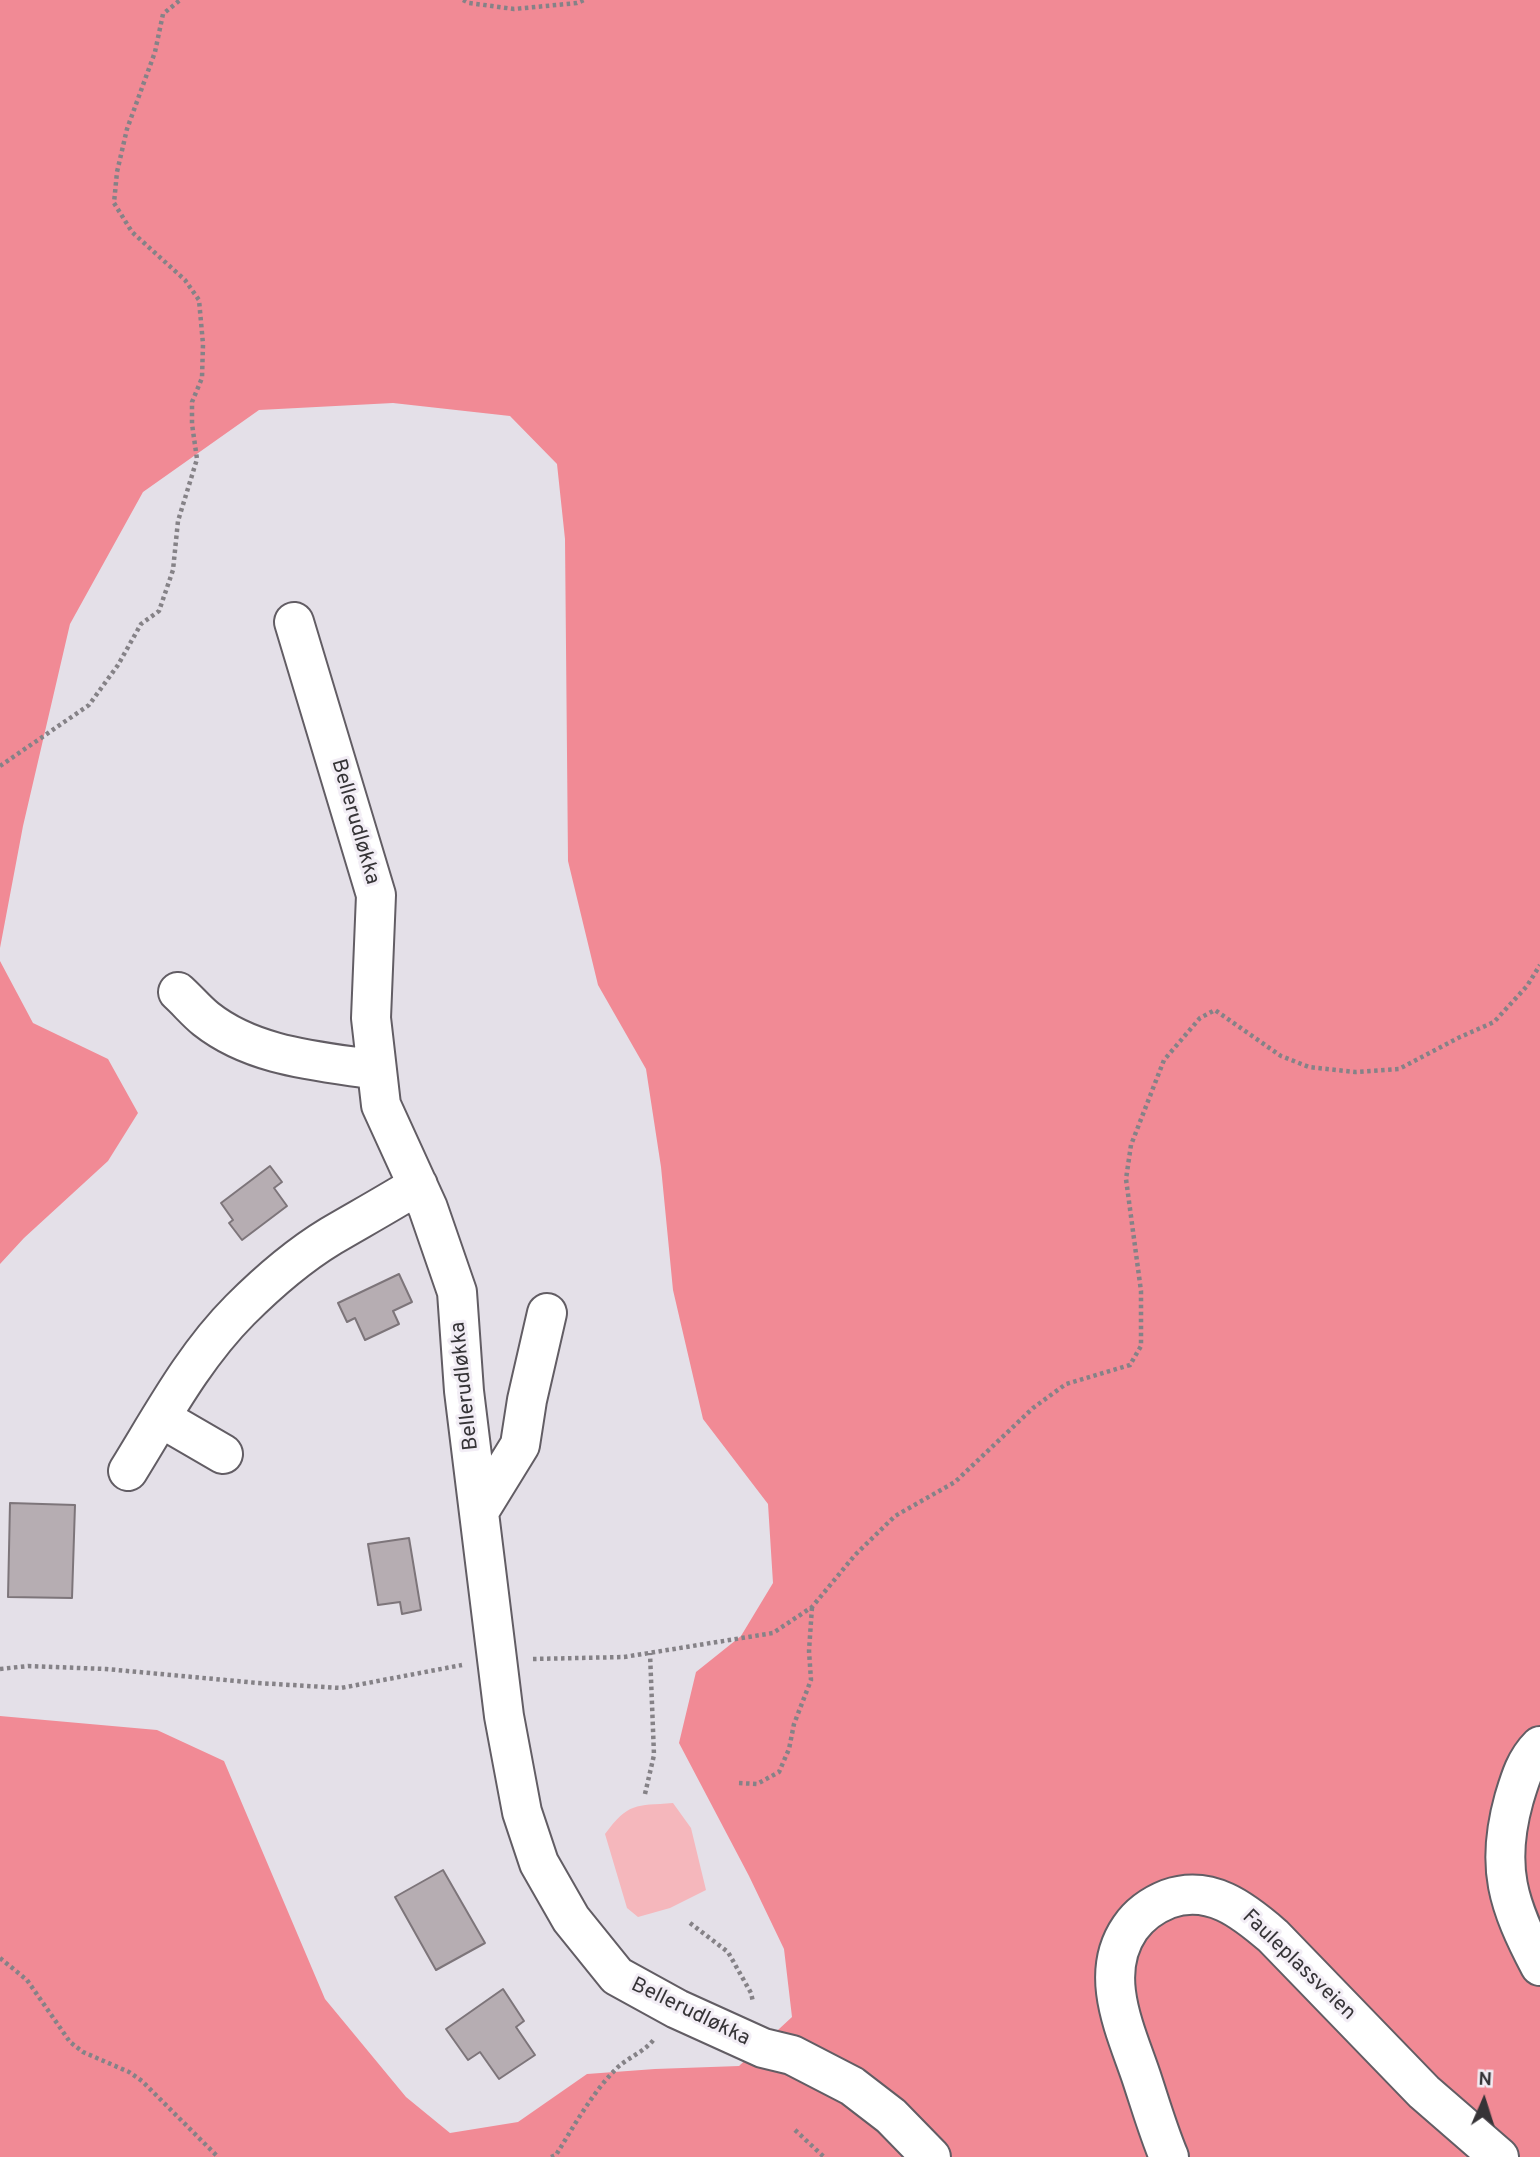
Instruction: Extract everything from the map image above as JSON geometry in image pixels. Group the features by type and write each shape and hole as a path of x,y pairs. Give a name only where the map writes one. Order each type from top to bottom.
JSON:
{"street":[{"name":"Bellerudløkka","path":"294,622 376,895 371,1018 381,1105 428,1208 457,1293 464,1391 497,1660 522,1812 538,1863 571,1919 617,1976 677,2009 763,2048 792,2055 852,2085 891,2116 931,2157"},
{"path":"178,992 207,1020 248,1043 296,1058 377,1070"},
{"path":"128,1471 206,1350 249,1302 329,1237 368,1217 418,1185"},
{"name":"Bellerudløkka","path":"480,1510 520,1446 527,1400 547,1313"},
{"path":"161,1418 223,1454"},
{"path":"1540,1746 1530,1755 1522,1772 1508,1821 1505,1848 1511,1902 1540,1966"},
{"name":"Fauleplassveien","path":"1169,2157 1124,2026 1115,1986 1115,1962 1125,1935 1144,1913 1168,1899 1196,1895 1217,1898 1248,1914 1273,1936 1424,2092 1499,2157"}],"path":[{"path":"0,766 89,705 118,665 141,624 159,611 173,570 178,521 197,459 192,402 202,378 203,344 199,300 185,280 132,232 114,203 117,172 127,129 155,52 163,14 180,0"},
{"path":"463,0 514,9 584,0"},
{"path":"0,1669 28,1666 106,1669 341,1688 497,1660 624,1657 773,1633 812,1607 855,1555 895,1516 955,1482 1033,1408 1066,1384 1130,1364 1141,1346 1141,1291 1126,1179 1131,1145 1164,1060 1200,1018 1215,1010 1281,1056 1309,1067 1355,1072 1399,1069 1494,1022 1527,986 1540,965"},
{"path":"739,1783 757,1784 779,1772 789,1749 793,1724 811,1680 809,1651 812,1607"},
{"path":"645,1794 654,1755 650,1653"},
{"path":"690,1923 728,1952 751,1993 763,2048"},
{"path":"0,1958 27,1980 70,2042 83,2052 129,2072 142,2081 218,2157"},
{"path":"551,2157 556,2155 586,2108 617,2068 650,2045 677,2009"},
{"path":"795,2130 824,2157"}],"shaded area":[{"path":"0,0 1540,0 1540,2157 0,2157 0,1716 157,1730 224,1761 325,1999 406,2097 450,2133 518,2122 587,2074 739,2066 792,2017 784,1949 679,1743 696,1672 741,1636 773,1583 768,1504 703,1419 673,1290 661,1167 646,1069 598,985 568,861 565,539 557,464 510,416 393,403 259,410 143,492 70,624 23,826 0,948"},
{"path":"0,961 33,1023 108,1059 138,1113 108,1161 24,1238 0,1264"},
{"path":"673,1803 691,1828 706,1890 670,1908 638,1917 627,1908 605,1834 627,1811 641,1806"}],"building":[{"path":"270,1166 282,1182 274,1188 287,1206 242,1240 229,1223 233,1220 221,1203"},
{"path":"399,1274 412,1302 393,1311 399,1324 365,1340 355,1318 347,1322 338,1303"},
{"path":"10,1503 75,1505 72,1598 8,1597"},
{"path":"409,1538 421,1610 402,1614 400,1602 378,1605 368,1544"},
{"path":"443,1870 485,1943 436,1970 395,1897"},
{"path":"503,1989 524,2021 516,2027 535,2055 499,2079 480,2052 468,2060 446,2029"}]}
